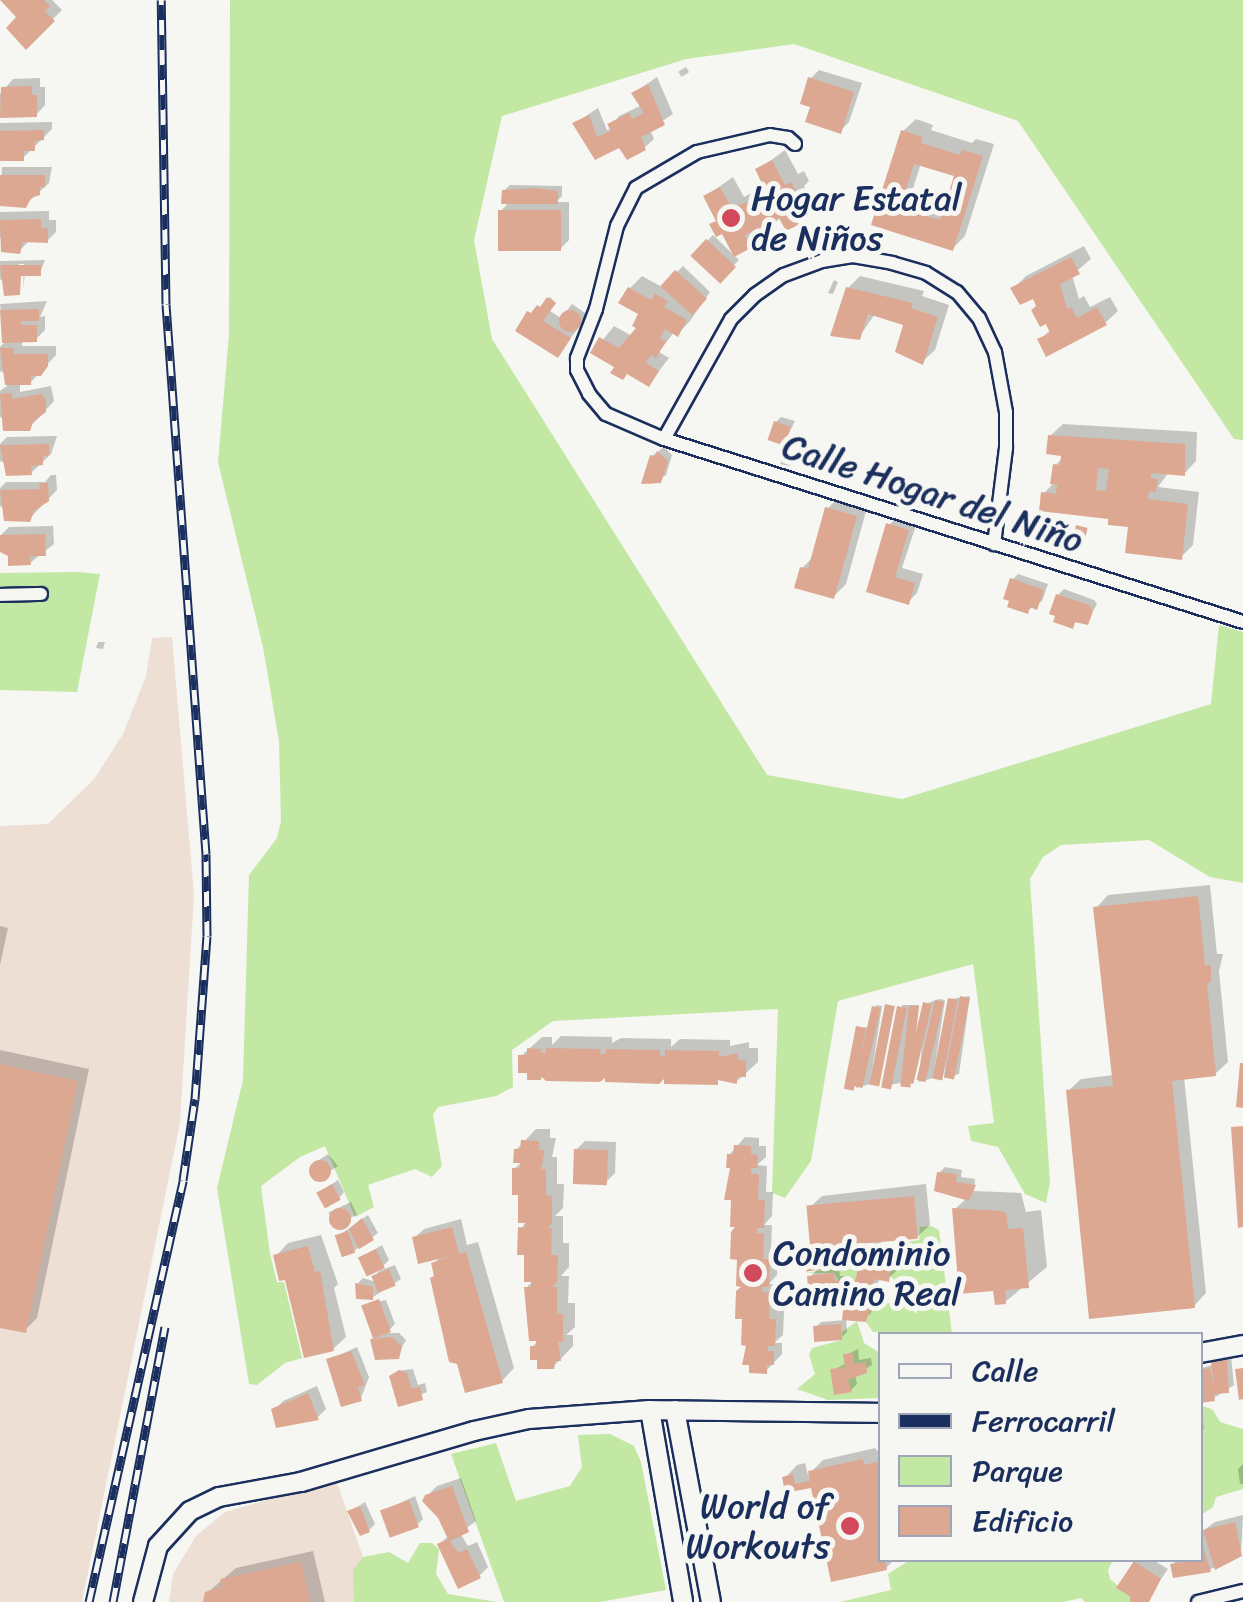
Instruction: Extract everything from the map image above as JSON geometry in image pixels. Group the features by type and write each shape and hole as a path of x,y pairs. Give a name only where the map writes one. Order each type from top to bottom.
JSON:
{"main road":[{"path":"1203,1352 1243,1345"},
{"path":"650,1410 683,1602"},
{"path":"143,1602 158,1546 171,1528 190,1511 219,1497 301,1482 529,1419 650,1410 878,1412"},
{"path":"675,1410 712,1602"}],"street":[{"name":"Calle Hogar del Niño","path":"795,144 788,138 770,136 698,152 636,188 617,226 596,309 578,358 577,370 589,394 606,414 664,439 1243,622"},
{"path":"664,439 732,319 755,295 784,275 822,261 853,256 892,262 926,274 957,292 979,318 995,352 1006,412 1006,448 994,544"},
{"path":"0,595 41,594"},
{"path":"1198,1602 1243,1591"}],"shaded area":[{"path":"172,637 194,895 180,1123 82,1602 0,1602 0,826 48,824 94,779 123,734 146,676 152,638"},
{"path":"336,1480 379,1602 169,1602 173,1574 196,1536 225,1512"}],"green space":[{"path":"230,0 1243,0 1243,440 1234,439 1018,121 794,44 686,59 502,116 474,240 492,339 767,775 902,799 1211,704 1219,625 1243,632 1243,883 1210,877 1149,840 1061,845 1043,857 1030,879 1050,1182 1046,1203 1025,1194 998,1147 971,1141 968,1126 994,1123 973,964 838,1001 811,1161 785,1198 772,1193 778,1009 553,1021 512,1050 513,1087 496,1096 438,1107 433,1115 442,1166 432,1177 415,1169 368,1185 374,1207 355,1217 325,1146 300,1157 261,1186 270,1254 277,1282 284,1282 302,1358 285,1363 257,1385 249,1384 217,1188 243,1080 249,875 277,838 281,821 279,741 263,647 218,462 229,335"},
{"path":"0,573 100,574 77,692 0,690"},
{"path":"920,1227 939,1230 952,1332 873,1332 866,1322 872,1304 859,1303 859,1293 873,1294 886,1303 907,1303 916,1314 919,1306 872,1257 873,1251 864,1249 919,1240"},
{"path":"863,1249 852,1292 845,1292 834,1273 806,1273 835,1268 834,1252"},
{"path":"857,1321 864,1343 878,1352 878,1398 828,1400 797,1389 815,1374 809,1355 812,1348 842,1340 842,1332"},
{"path":"1203,1406 1213,1410 1220,1422 1243,1429 1243,1489 1216,1497 1213,1507 1203,1514"},
{"path":"610,1434 634,1446 641,1462 666,1590 600,1602 504,1602 451,1454 496,1443 516,1501 570,1486 582,1467 578,1435"},
{"path":"420,1543 432,1543 439,1549 436,1574 448,1594 497,1602 354,1602 353,1570 363,1557 389,1552 408,1563"},
{"path":"907,1562 1112,1562 1108,1570 1110,1579 1130,1596 1130,1602 1085,1602 1081,1598 1063,1602 840,1602 891,1590 888,1574"}],"building":[{"path":"0,0 44,0 50,6 45,11 55,21 26,50 6,28 16,17"},
{"path":"808,77 854,92 841,134 805,122 810,107 800,104"},
{"path":"648,84 665,125 641,137 646,150 627,160 619,148 595,160 572,123 589,115 597,137 611,131 607,124 629,113 632,119 644,113 631,93"},
{"path":"32,86 32,95 37,95 37,117 0,118 1,87"},
{"path":"44,130 44,140 35,141 35,151 24,151 24,161 0,161 0,131"},
{"path":"901,130 922,137 921,143 960,155 962,150 983,156 953,251 871,225","holes":["914,164 954,176 940,220 900,208"]},
{"path":"772,160 785,185 791,182 798,195 792,199 804,222 786,231 779,218 771,222 774,228 756,237 753,231 745,235 751,248 734,257 722,234 716,237 709,224 716,221 703,196 720,187 731,207 756,200 754,196 765,190 755,169"},
{"path":"0,175 45,175 45,187 40,187 40,195 31,198 26,208 0,206"},
{"path":"502,190 558,191 558,204 501,204"},
{"path":"498,210 561,210 561,251 498,251"},
{"path":"41,219 41,228 48,228 48,243 23,242 20,254 1,252 0,220"},
{"path":"706,239 736,267 720,284 690,256"},
{"path":"1071,257 1080,274 1060,284 1067,309 1071,307 1077,318 1097,307 1107,325 1046,357 1037,339 1050,333 1046,324 1040,327 1031,310 1036,306 1033,299 1020,305 1010,288"},
{"path":"0,265 41,265 41,276 21,276 20,295 4,296"},
{"path":"675,270 707,299 692,315 660,286"},
{"path":"628,287 651,300 655,294 668,301 664,307 687,320 678,337 665,329 660,338 666,341 656,358 651,355 646,363 659,371 649,387 627,374 623,380 610,373 614,367 590,353 599,337 619,348 636,328 632,326 638,314 618,303"},
{"path":"846,287 913,303 911,308 938,317 923,365 895,352 903,325 868,314 860,340 830,336"},
{"path":"547,297 556,303 543,321 571,338 558,358 515,331 527,311 531,313 537,305 540,307"},
{"path":"39,309 39,321 21,321 21,325 37,325 37,342 2,343 0,310"},
{"path":"570,310 578,313 578,329 570,332 562,329 559,321 562,313"},
{"path":"0,348 14,348 14,354 48,354 48,366 41,376 31,376 31,385 5,385"},
{"path":"12,393 12,399 42,394 46,400 46,412 33,422 30,431 3,431 0,394"},
{"path":"774,421 791,427 785,446 767,440"},
{"path":"1048,435 1185,444 1185,476 1151,473 1151,478 1158,479 1156,492 1149,491 1148,499 1188,504 1182,560 1125,553 1128,527 1108,525 1108,519 1039,511 1041,492 1056,494 1057,485 1050,484 1053,464 1060,465 1061,456 1046,454","holes":["1098,468 1109,469 1106,491 1096,490"]},
{"path":"49,444 49,455 43,456 43,465 31,466 32,475 6,476 0,445"},
{"path":"657,451 668,461 661,483 641,484 650,455 655,456"},
{"path":"39,483 48,483 49,501 34,511 30,522 4,521 0,490 40,489"},
{"path":"825,507 857,516 834,599 794,588 800,567 808,569"},
{"path":"886,523 909,530 895,577 915,583 909,605 866,592"},
{"path":"1076,525 1088,528 1083,545 1072,542"},
{"path":"45,534 46,556 30,556 31,565 8,566 8,556 0,552 0,535"},
{"path":"1010,578 1044,590 1037,610 1030,607 1028,614 1007,607 1009,601 1003,599"},
{"path":"1056,594 1089,605 1093,611 1088,625 1075,622 1073,629 1053,622 1055,616 1049,614"},
{"path":"1198,896 1205,966 1211,965 1211,982 1207,983 1216,1076 1172,1081 1195,1308 1089,1319 1066,1090 1113,1086 1093,907"},
{"path":"960,996 970,998 954,1079 944,1077"},
{"path":"948,998 958,1000 942,1080 932,1078"},
{"path":"935,1000 944,1002 925,1082 917,1080"},
{"path":"923,1002 932,1004 913,1084 905,1082"},
{"path":"885,1004 895,1006 879,1086 869,1084"},
{"path":"909,1005 919,1006 910,1088 900,1087"},
{"path":"872,1006 881,1008 862,1088 854,1086"},
{"path":"897,1006 907,1008 891,1089 881,1087"},
{"path":"856,1026 866,1028 854,1091 844,1089"},
{"path":"527,1048 541,1049 541,1053 546,1053 546,1048 601,1049 600,1054 606,1054 606,1049 660,1050 660,1056 665,1056 665,1050 719,1051 719,1057 738,1053 738,1060 746,1060 746,1077 737,1077 737,1084 718,1080 718,1085 664,1084 664,1079 659,1084 605,1082 605,1078 600,1082 546,1081 541,1076 541,1080 527,1080 527,1073 518,1073 518,1055 527,1055"},
{"path":"1243,1063 1243,1108 1236,1107"},
{"path":"0,1064 78,1081 26,1333 0,1328"},
{"path":"1243,1126 1243,1227 1238,1228 1231,1127"},
{"path":"521,1140 539,1141 539,1150 545,1150 541,1169 546,1169 546,1195 552,1196 552,1223 547,1228 552,1228 551,1255 558,1255 557,1282 552,1287 557,1287 557,1314 563,1314 563,1342 558,1342 561,1361 555,1361 554,1369 537,1369 537,1360 530,1360 530,1346 536,1346 536,1341 529,1341 524,1287 531,1287 531,1282 524,1282 524,1255 517,1255 518,1227 525,1228 525,1223 518,1223 518,1195 512,1195 512,1168 520,1168 520,1163 513,1163 514,1149 520,1149"},
{"name":"Condominio Camino Real","path":"734,1145 751,1146 751,1154 758,1155 757,1168 751,1168 751,1174 759,1174 758,1200 765,1200 764,1228 757,1228 757,1233 764,1233 763,1259 770,1259 769,1287 762,1287 762,1292 770,1292 769,1319 776,1319 775,1346 768,1346 768,1351 774,1351 774,1365 767,1365 767,1374 749,1373 749,1365 742,1365 746,1346 741,1345 742,1319 735,1319 736,1291 741,1287 736,1286 737,1260 730,1259 731,1232 735,1227 730,1227 731,1200 724,1200 730,1168 726,1168 727,1154 733,1154"},
{"path":"574,1149 608,1150 607,1185 573,1184"},
{"path":"316,1160 324,1160 331,1171 324,1182 316,1182 309,1175 309,1167"},
{"path":"937,1172 957,1174 956,1182 976,1185 969,1201 934,1191"},
{"path":"332,1184 341,1200 325,1208 316,1193"},
{"path":"914,1196 918,1239 810,1248 806,1205"},
{"path":"336,1208 344,1208 351,1219 344,1230 336,1230 329,1223 329,1215"},
{"path":"952,1208 1001,1211 1006,1213 1008,1229 1023,1228 1029,1288 1005,1290 1006,1304 995,1305 993,1291 959,1294"},
{"path":"362,1218 374,1240 359,1249 349,1229"},
{"path":"452,1227 459,1254 466,1252 503,1383 465,1393 457,1364 449,1362 430,1278 434,1276 431,1263 451,1256 418,1264 412,1237"},
{"path":"348,1231 355,1253 342,1257 335,1235"},
{"path":"308,1246 315,1272 320,1271 334,1351 304,1358 285,1280 279,1281 273,1255"},
{"path":"376,1249 385,1268 367,1276 358,1257"},
{"path":"863,1249 873,1251 872,1257 892,1260 889,1282 874,1279 873,1294 859,1292 859,1303 872,1304 866,1322 842,1320 845,1292 852,1292"},
{"path":"834,1252 836,1268 806,1272 804,1256"},
{"path":"389,1269 396,1286 378,1293 371,1276"},
{"path":"834,1273 835,1281 842,1280 844,1294 809,1300 807,1276"},
{"path":"355,1283 373,1287 373,1300 356,1299"},
{"path":"379,1299 391,1332 373,1338 361,1305"},
{"path":"841,1324 842,1340 814,1342 813,1326"},
{"path":"393,1337 402,1347 399,1359 375,1360 370,1339"},
{"path":"351,1351 365,1385 358,1387 362,1401 341,1407 326,1359"},
{"path":"853,1353 854,1364 866,1362 867,1373 847,1380 843,1354"},
{"path":"1227,1360 1229,1393 1214,1394 1215,1401 1203,1403 1203,1369 1210,1368 1214,1387 1211,1361"},
{"path":"844,1367 852,1392 834,1395 830,1369"},
{"path":"1243,1368 1243,1399 1239,1400 1235,1369"},
{"path":"399,1370 407,1373 412,1389 420,1387 423,1400 398,1407 389,1376"},
{"path":"308,1393 319,1420 276,1428 271,1409"},
{"name":"World of Workouts","path":"863,1459 864,1465 878,1462 878,1562 885,1562 887,1570 831,1582 811,1488 785,1493 782,1477 793,1474 795,1484 810,1481 808,1471"},
{"path":"452,1486 469,1532 450,1541 458,1553 467,1549 481,1578 458,1589 437,1544 448,1539 438,1518 422,1501 425,1495"},
{"path":"409,1500 419,1527 390,1538 380,1511"},
{"path":"360,1506 370,1532 360,1536 347,1511"},
{"path":"1235,1522 1242,1556 1215,1570 1203,1530"},
{"path":"1203,1547 1211,1572 1173,1578 1170,1564 1203,1562"},
{"path":"301,1562 310,1602 203,1602 205,1592 222,1587 220,1579"},
{"path":"1133,1562 1161,1579 1149,1602 1130,1602 1130,1596 1116,1588"}],"railway":[{"path":"89,1602 183,1180 195,1099 207,936 206,854 166,304 161,0"},
{"path":"113,1602 165,1327"}],"place":[{"name":"Hogar Estatal de Niños","path":"731,218"},
{"name":"Condominio Camino Real","path":"753,1273"},
{"name":"World of Workouts","path":"850,1526"}]}
